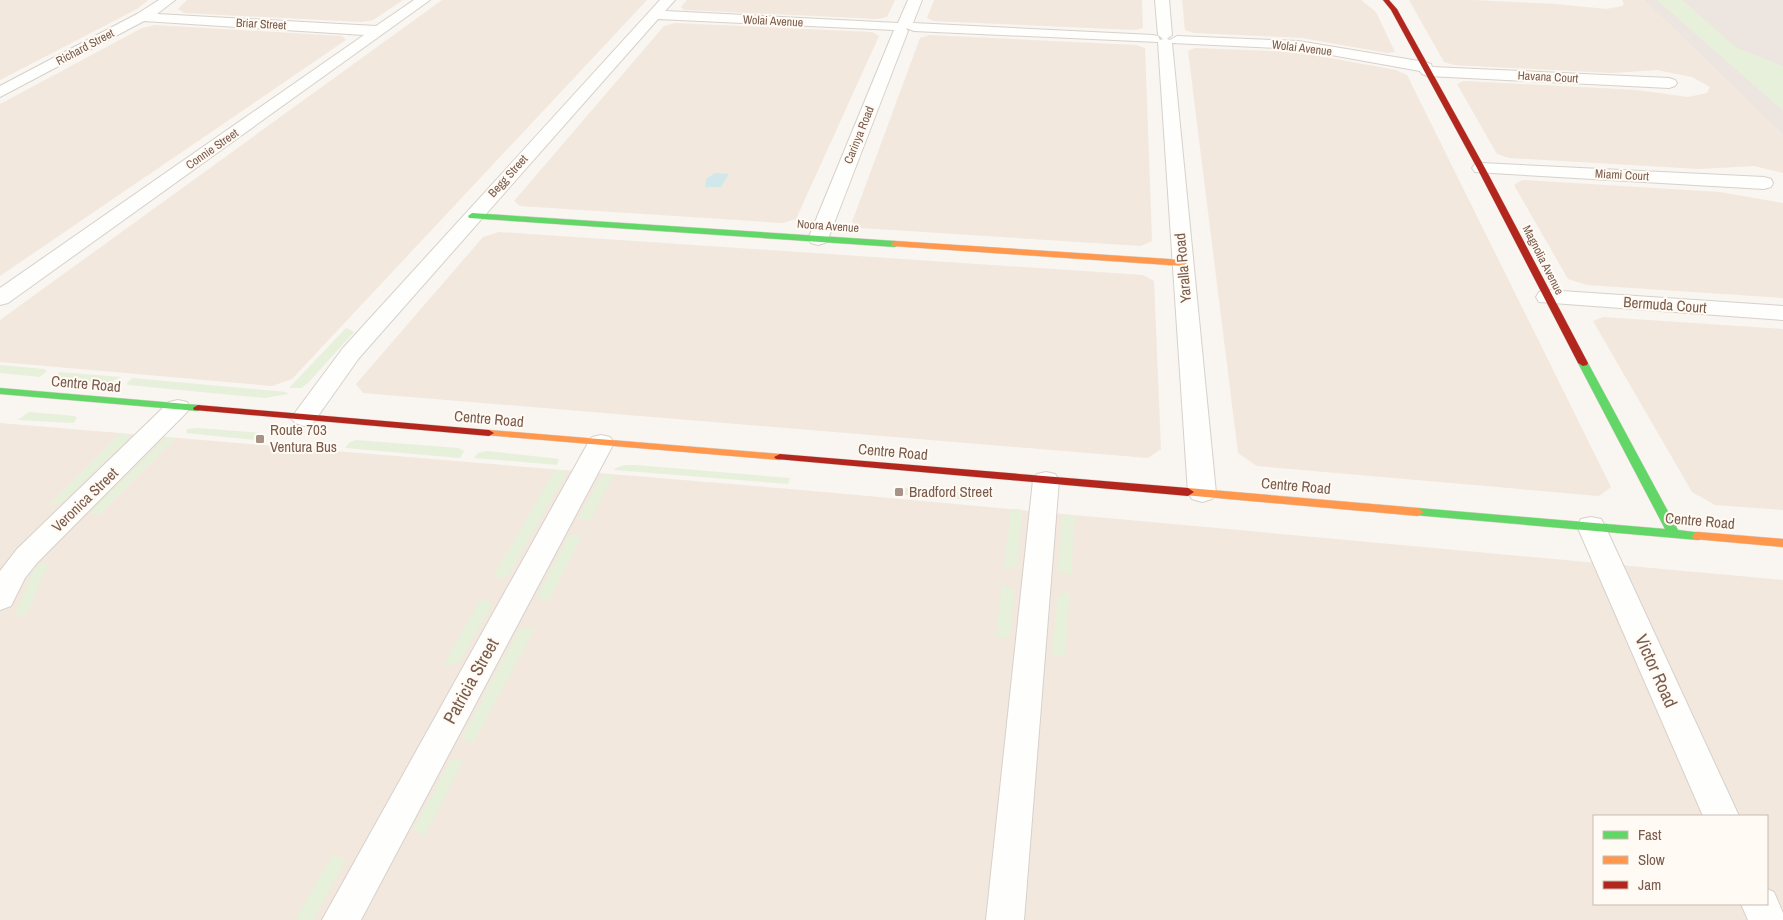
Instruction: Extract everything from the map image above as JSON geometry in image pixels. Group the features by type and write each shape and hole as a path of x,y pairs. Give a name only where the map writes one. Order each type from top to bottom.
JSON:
{"street":[{"name":"Richard Street","path":"0,92 142,17 168,0"},
{"name":"Connie Street","path":"0,298 423,0"},
{"name":"Begg Street","path":"294,417 472,216 668,0"},
{"name":"Carinya Road","path":"818,239 915,0"},
{"name":"Yaralla Road","path":"1162,0 1202,493"},
{"name":"Magnolia Avenue","path":"1386,0 1394,9 1481,168 1547,297 1674,534"},
{"name":"Wolai Avenue","path":"654,15 1298,45 1427,69"},
{"name":"Briar Street","path":"142,17 379,31"},
{"name":"Havana Court","path":"1427,69 1668,83"},
{"name":"Miami Court","path":"1481,168 1764,183"},
{"name":"Noora Avenue","path":"472,216 1183,263"},
{"name":"Bermuda Court","path":"1547,297 1783,313"},
{"name":"Centre Road","path":"0,391 1783,543"},
{"name":"Veronica Street","path":"0,599 13,574 27,556 178,407"},
{"name":"Patricia Street","path":"341,920 601,443"},
{"path":"1005,920 1046,480"},
{"name":"Victor Road","path":"1591,526 1721,815"},
{"path":"1760,905 1767,920"}],"shaded area":[{"path":"0,0 148,0 137,9 0,80"},
{"path":"187,0 403,0 373,20 362,22 184,13 178,9"},
{"path":"442,0 647,0 292,379 272,386 0,362 0,320"},
{"path":"687,0 895,0 887,17 878,19 684,10 681,7"},
{"path":"934,0 1142,0 1143,28 1135,30 934,21 927,18"},
{"path":"1182,0 1361,0 1376,12 1395,52 1387,53 1302,38 1194,33 1185,30"},
{"path":"1409,0 1470,0 1556,4 1606,9 1622,6 1624,4 1622,0 1644,0 1783,135 1783,173 1754,166 1699,169 1509,158 1497,154 1457,84 1464,81 1637,90 1688,97 1707,93 1710,87 1692,77 1657,70 1612,73 1454,65 1444,62"},
{"path":"1644,0 1783,0 1783,135"},
{"path":"675,23 872,32 879,36 796,219 783,223 520,206 514,201 664,26"},
{"path":"155,25 342,36 346,40 0,276 0,104 142,28"},
{"path":"929,35 1136,45 1145,48 1152,241 1141,246 860,228 852,222 920,38"},
{"path":"1195,48 1297,52 1396,70 1407,75 1611,487 1599,496 1257,466 1238,453 1188,51"},
{"path":"1522,180 1720,192 1783,203 1783,298 1587,285 1568,279 1514,185"},
{"path":"499,232 1143,275 1154,281 1161,449 1148,458 363,393 356,384 483,237"},
{"path":"1603,317 1783,329 1783,510 1715,505 1692,492 1593,321"},
{"path":"0,423 802,490 1783,580 1783,920 0,920"}],"green space":[{"path":"1657,0 1682,0 1737,48 1783,66 1783,111"},
{"path":"346,328 354,332 308,383 301,388 289,388"},
{"path":"0,365 44,369 47,371 40,377 0,373"},
{"path":"60,372 121,377 109,383 56,378 55,376"},
{"path":"132,378 286,392 288,394 265,398 128,385 127,383"},
{"path":"29,412 75,416 77,418 73,423 18,420"},
{"path":"198,428 261,433 262,435 257,440 186,433 187,429"},
{"path":"121,433 132,436 65,500 59,504 49,505"},
{"path":"176,438 99,515 93,514 91,511 164,439"},
{"path":"356,440 458,448 464,451 460,458 345,448 350,442"},
{"path":"487,451 559,459 557,465 474,458 478,453"},
{"path":"625,465 790,478 788,484 614,470"},
{"path":"555,470 563,470 566,474 508,576 492,578"},
{"path":"604,475 614,475 590,521 578,519 599,480"},
{"path":"896,487 976,495 975,500 895,494"},
{"path":"1011,509 1022,511 1017,567 1004,569"},
{"path":"1064,515 1075,515 1071,575 1059,572 1058,570 1062,517"},
{"path":"573,535 582,536 549,601 537,597 568,537"},
{"path":"39,563 48,565 27,614 18,616 15,613 32,574"},
{"path":"1002,584 1014,590 1010,636 1004,638 996,636"},
{"path":"1070,592 1065,657 1053,654 1052,651 1058,595"},
{"path":"480,600 489,601 492,605 459,663 443,665"},
{"path":"535,628 474,742 465,740 463,736 519,630"},
{"path":"464,759 425,836 413,830 450,761"},
{"path":"332,856 342,857 345,863 313,920 295,920"}],"water":[{"path":"715,173 729,174 721,187 705,187 706,179"}],"traffic: fast":[{"path":"472,216 895,244"},
{"path":"1583,363 1674,534"},
{"path":"0,391 198,408"},
{"path":"1418,512 1698,536"}],"traffic: slow":[{"path":"895,244 1183,263"},
{"path":"489,433 780,457"},
{"path":"1188,492 1418,512"},
{"path":"1698,536 1783,543"}],"traffic: jam":[{"path":"1386,0 1394,9 1481,168 1583,363"},
{"path":"198,408 489,433"},
{"path":"780,457 1188,492"}],"place":[{"name":"Route 703 Ventura Bus","path":"260,439"},
{"name":"Bradford Street","path":"899,492"}]}
